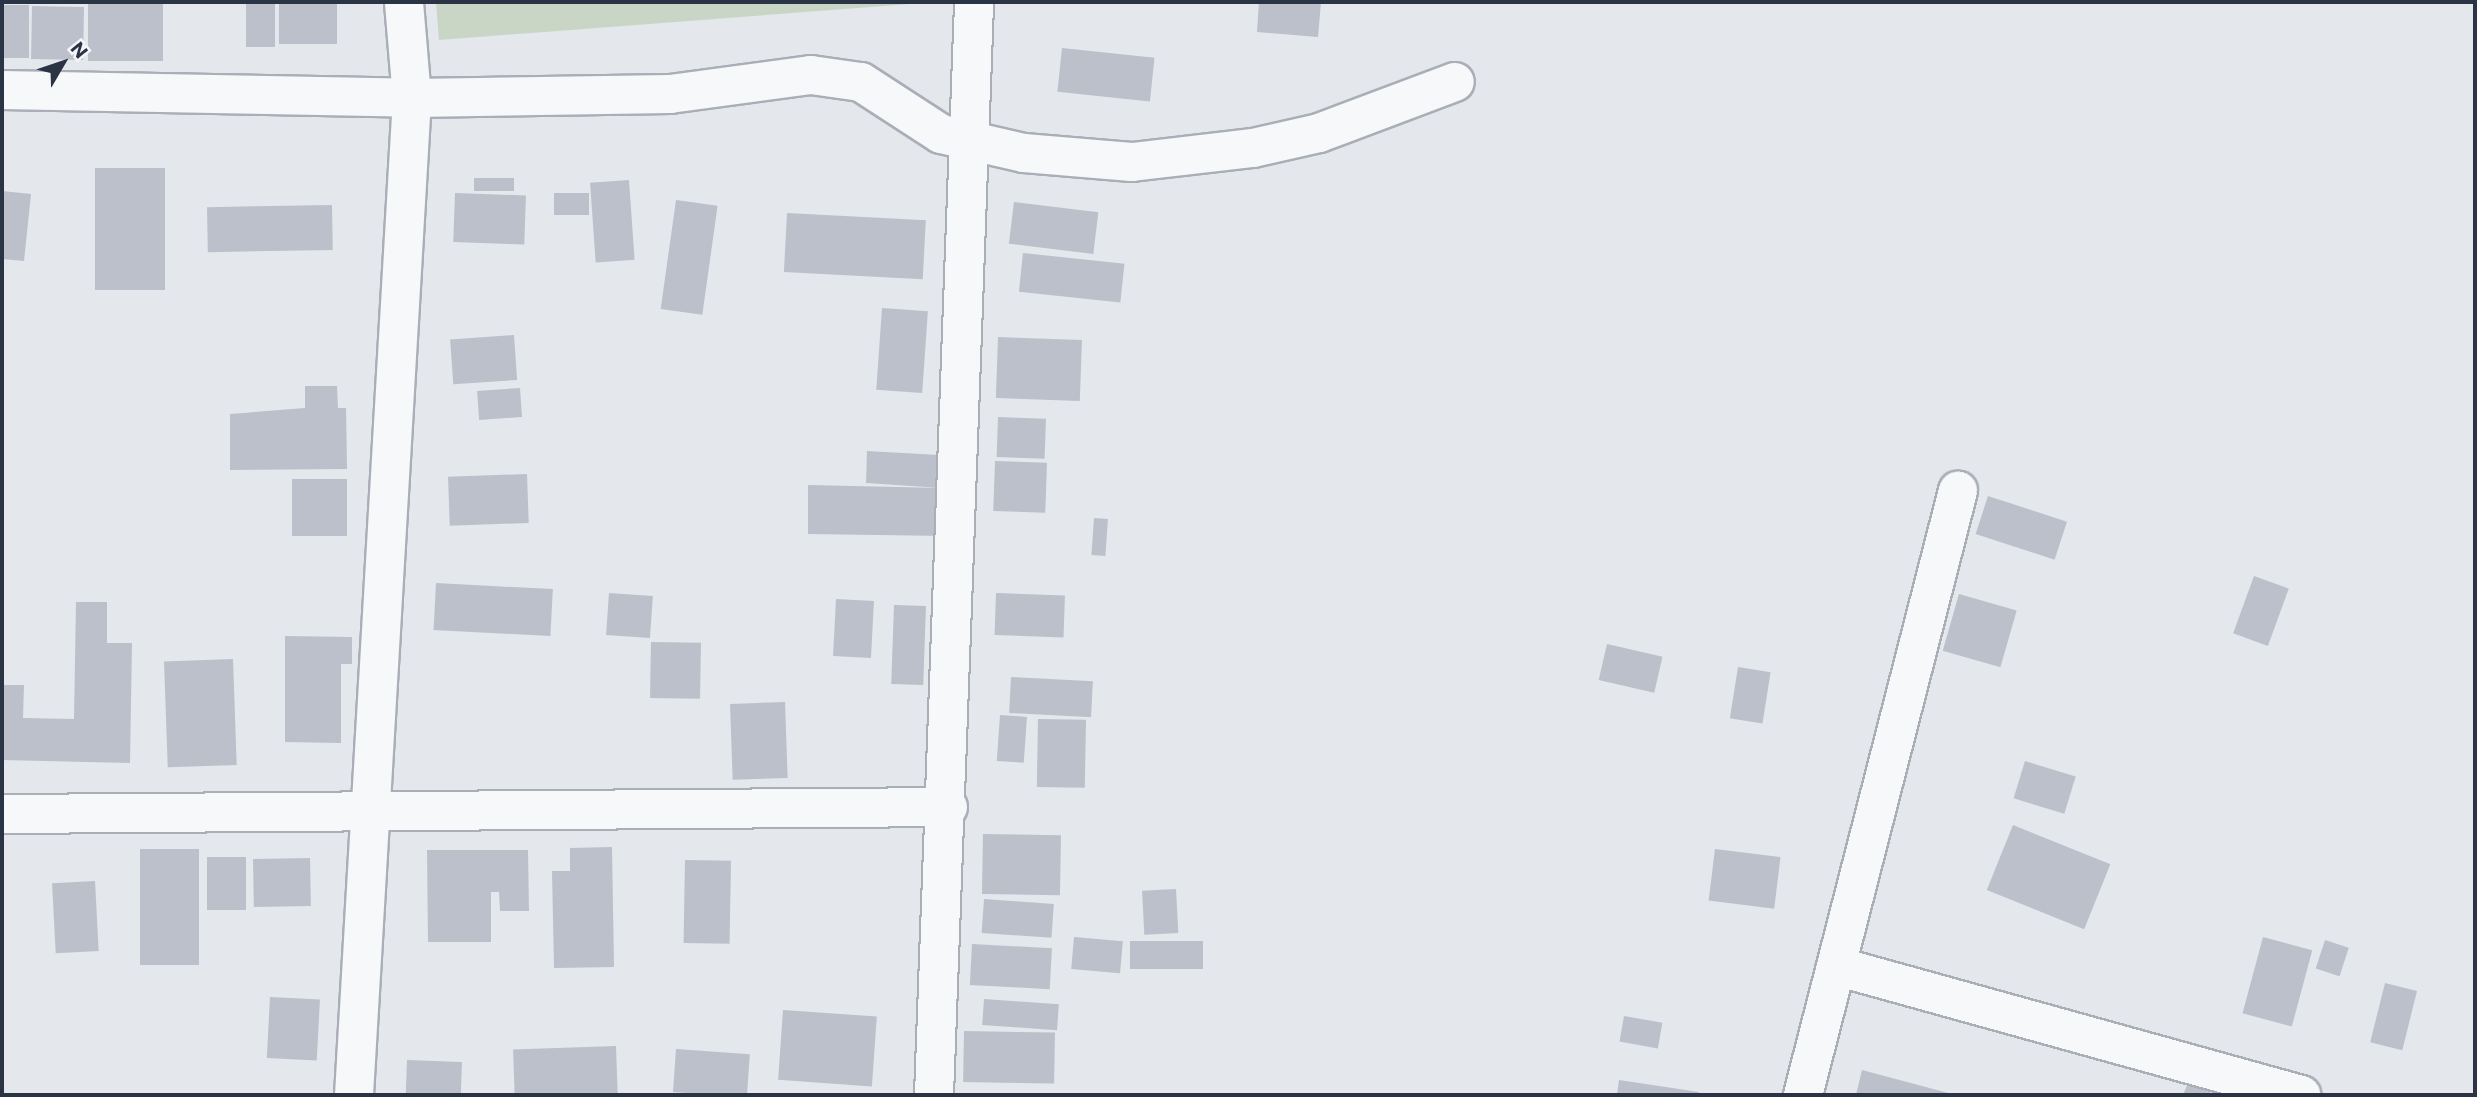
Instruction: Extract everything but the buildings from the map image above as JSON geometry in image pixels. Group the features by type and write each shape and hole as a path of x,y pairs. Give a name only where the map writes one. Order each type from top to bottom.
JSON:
{"street":[{"path":"354,1095 375,813 412,98 404,2"},
{"path":"934,1095 948,807 974,2"},
{"path":"2,90 412,98 670,94 811,75 861,82 940,134 1077,160 1186,159 1319,132 1455,82"},
{"path":"1803,1095 1958,491"},
{"path":"2,814 948,807"},
{"path":"1836,966 2301,1095"}],"green space":[{"path":"436,2 936,2 439,40"}]}
